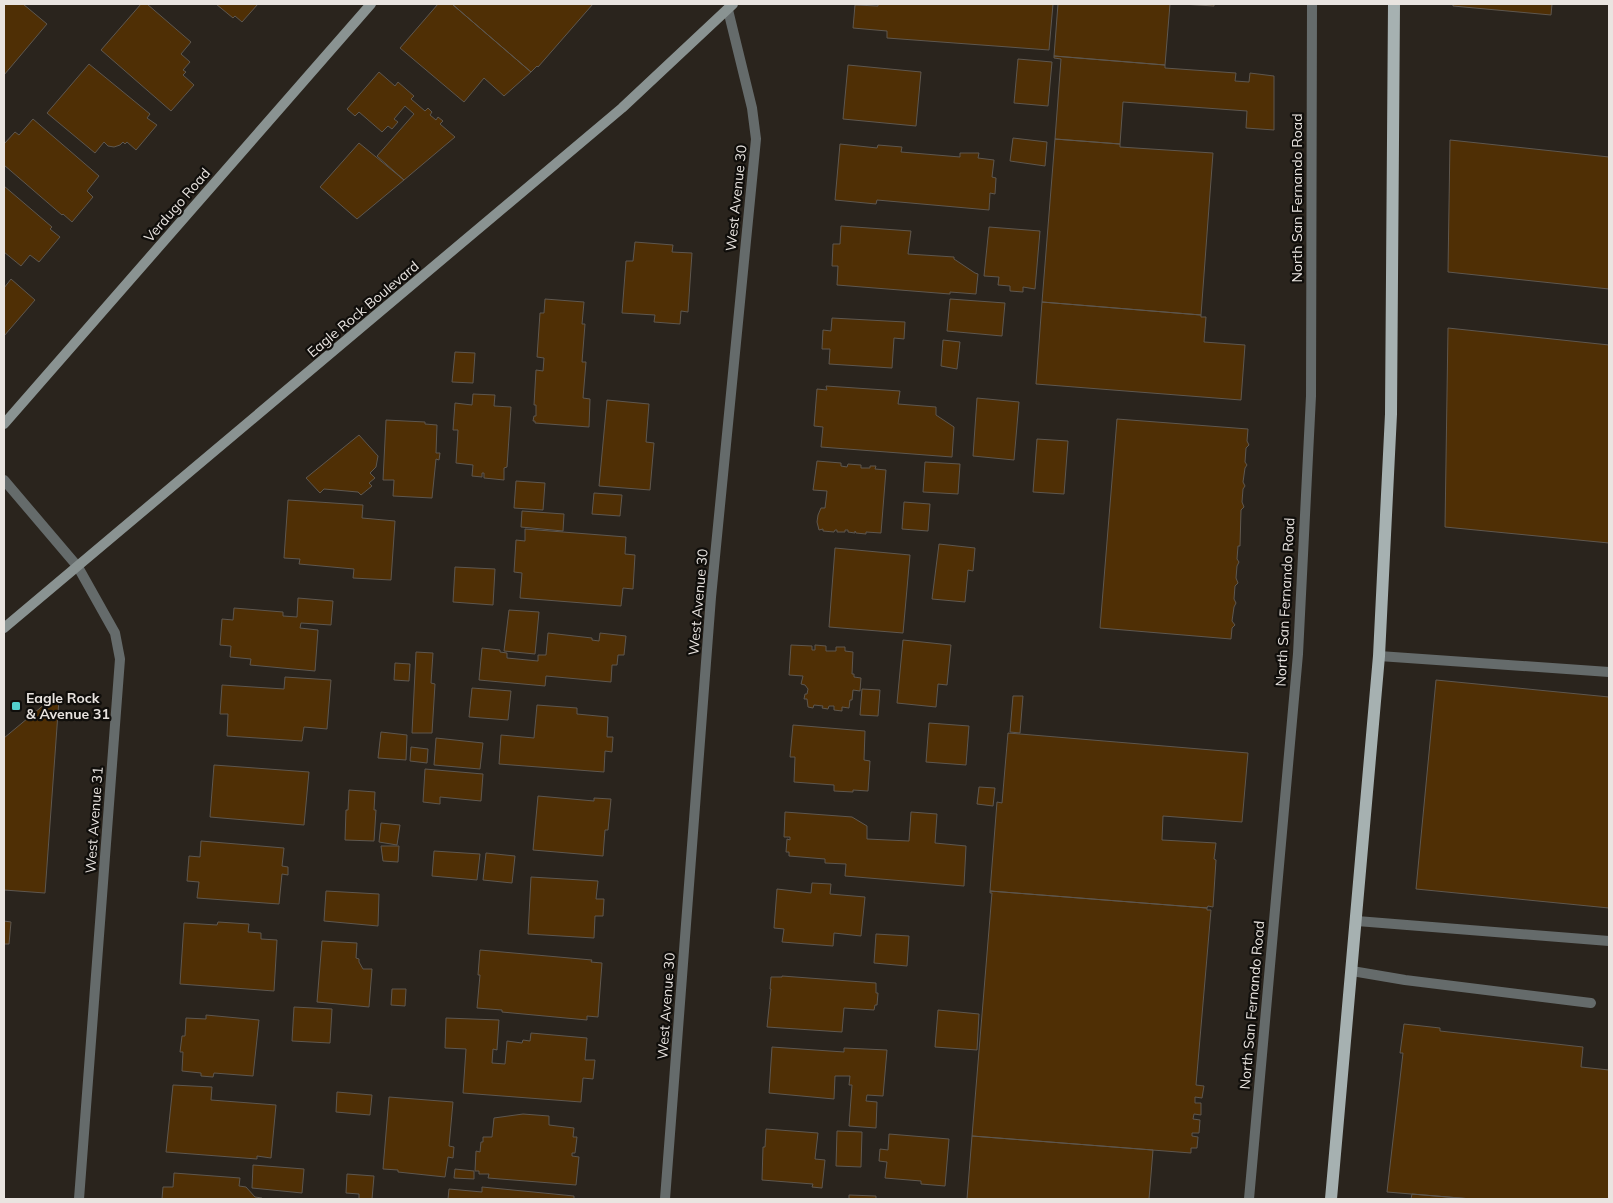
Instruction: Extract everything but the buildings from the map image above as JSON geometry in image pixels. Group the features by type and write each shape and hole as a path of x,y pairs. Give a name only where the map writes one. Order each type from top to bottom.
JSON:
{"main road":[{"name":"Verdugo Road","path":"4,424 372,4"},
{"path":"1331,1199 1379,656 1391,414 1394,4"},
{"name":"Eagle Rock Boulevard","path":"4,628 622,108 730,7"}],"street":[{"name":"North San Fernando Road","path":"1249,1199 1298,654 1311,396 1312,4"},
{"name":"West Avenue 30","path":"665,1199 711,597 756,139 752,108 730,7"},
{"name":"West Avenue 31","path":"4,480 78,567 115,633 120,659 79,1199"},
{"path":"1379,656 1609,672"},
{"path":"1357,921 1609,942"},
{"path":"1352,971 1591,1003"}],"place":[{"name":"Eagle Rock & Avenue 31","path":"16,706"}]}
